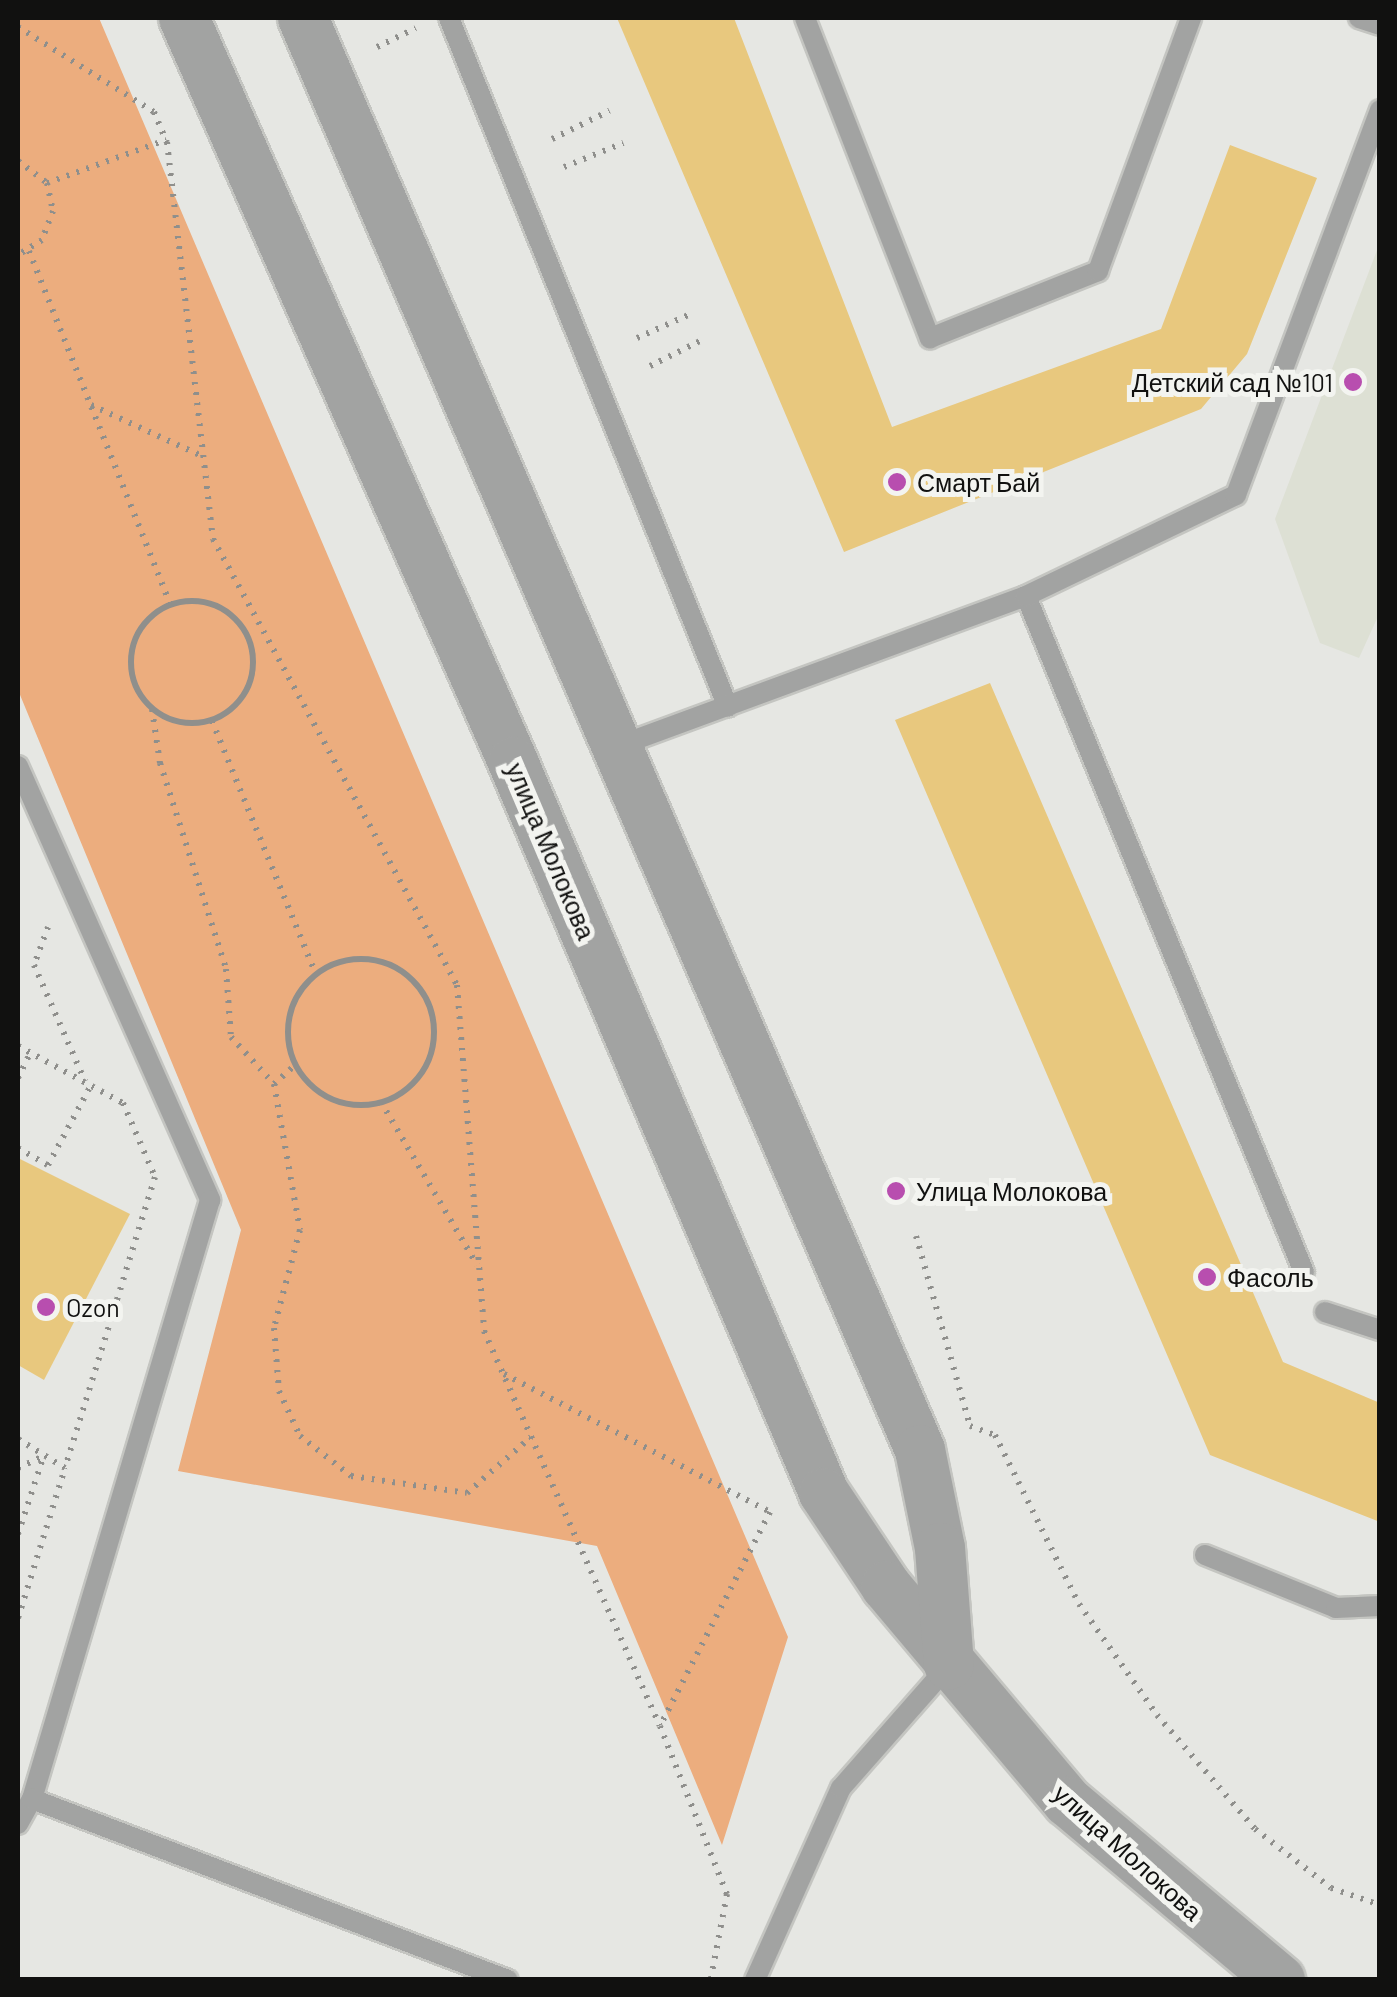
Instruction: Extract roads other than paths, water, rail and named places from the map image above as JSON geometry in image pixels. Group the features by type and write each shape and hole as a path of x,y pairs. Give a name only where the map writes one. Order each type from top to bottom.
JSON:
{"street":[{"name":"улица Молокова","path":"184,18 503,740 824,1493 949,1666 1068,1802 1280,1980"},
{"path":"303,18 621,744 920,1450 940,1548 949,1666"}],"lane":[{"path":"449,18 728,706"},
{"path":"806,18 930,338 1098,271 1191,18"},
{"path":"1359,18 1380,25"},
{"path":"621,744 1026,596 1236,495 1380,110"},
{"path":"1026,596 1304,1272"},
{"path":"18,766 210,1200 32,1799 18,1824"},
{"path":"1325,1312 1380,1330"},
{"path":"1205,1555 1336,1608 1380,1606"},
{"path":"755,1980 841,1788 949,1666"},
{"path":"32,1799 508,1980"}],"place":[{"name":"Детский сад №101","path":"1353,382"},
{"name":"Смарт Бай","path":"897,482"},
{"name":"Улица Молокова","path":"896,1191"},
{"name":"Фасоль","path":"1207,1277"},
{"name":"Ozon","path":"46,1307"}]}
